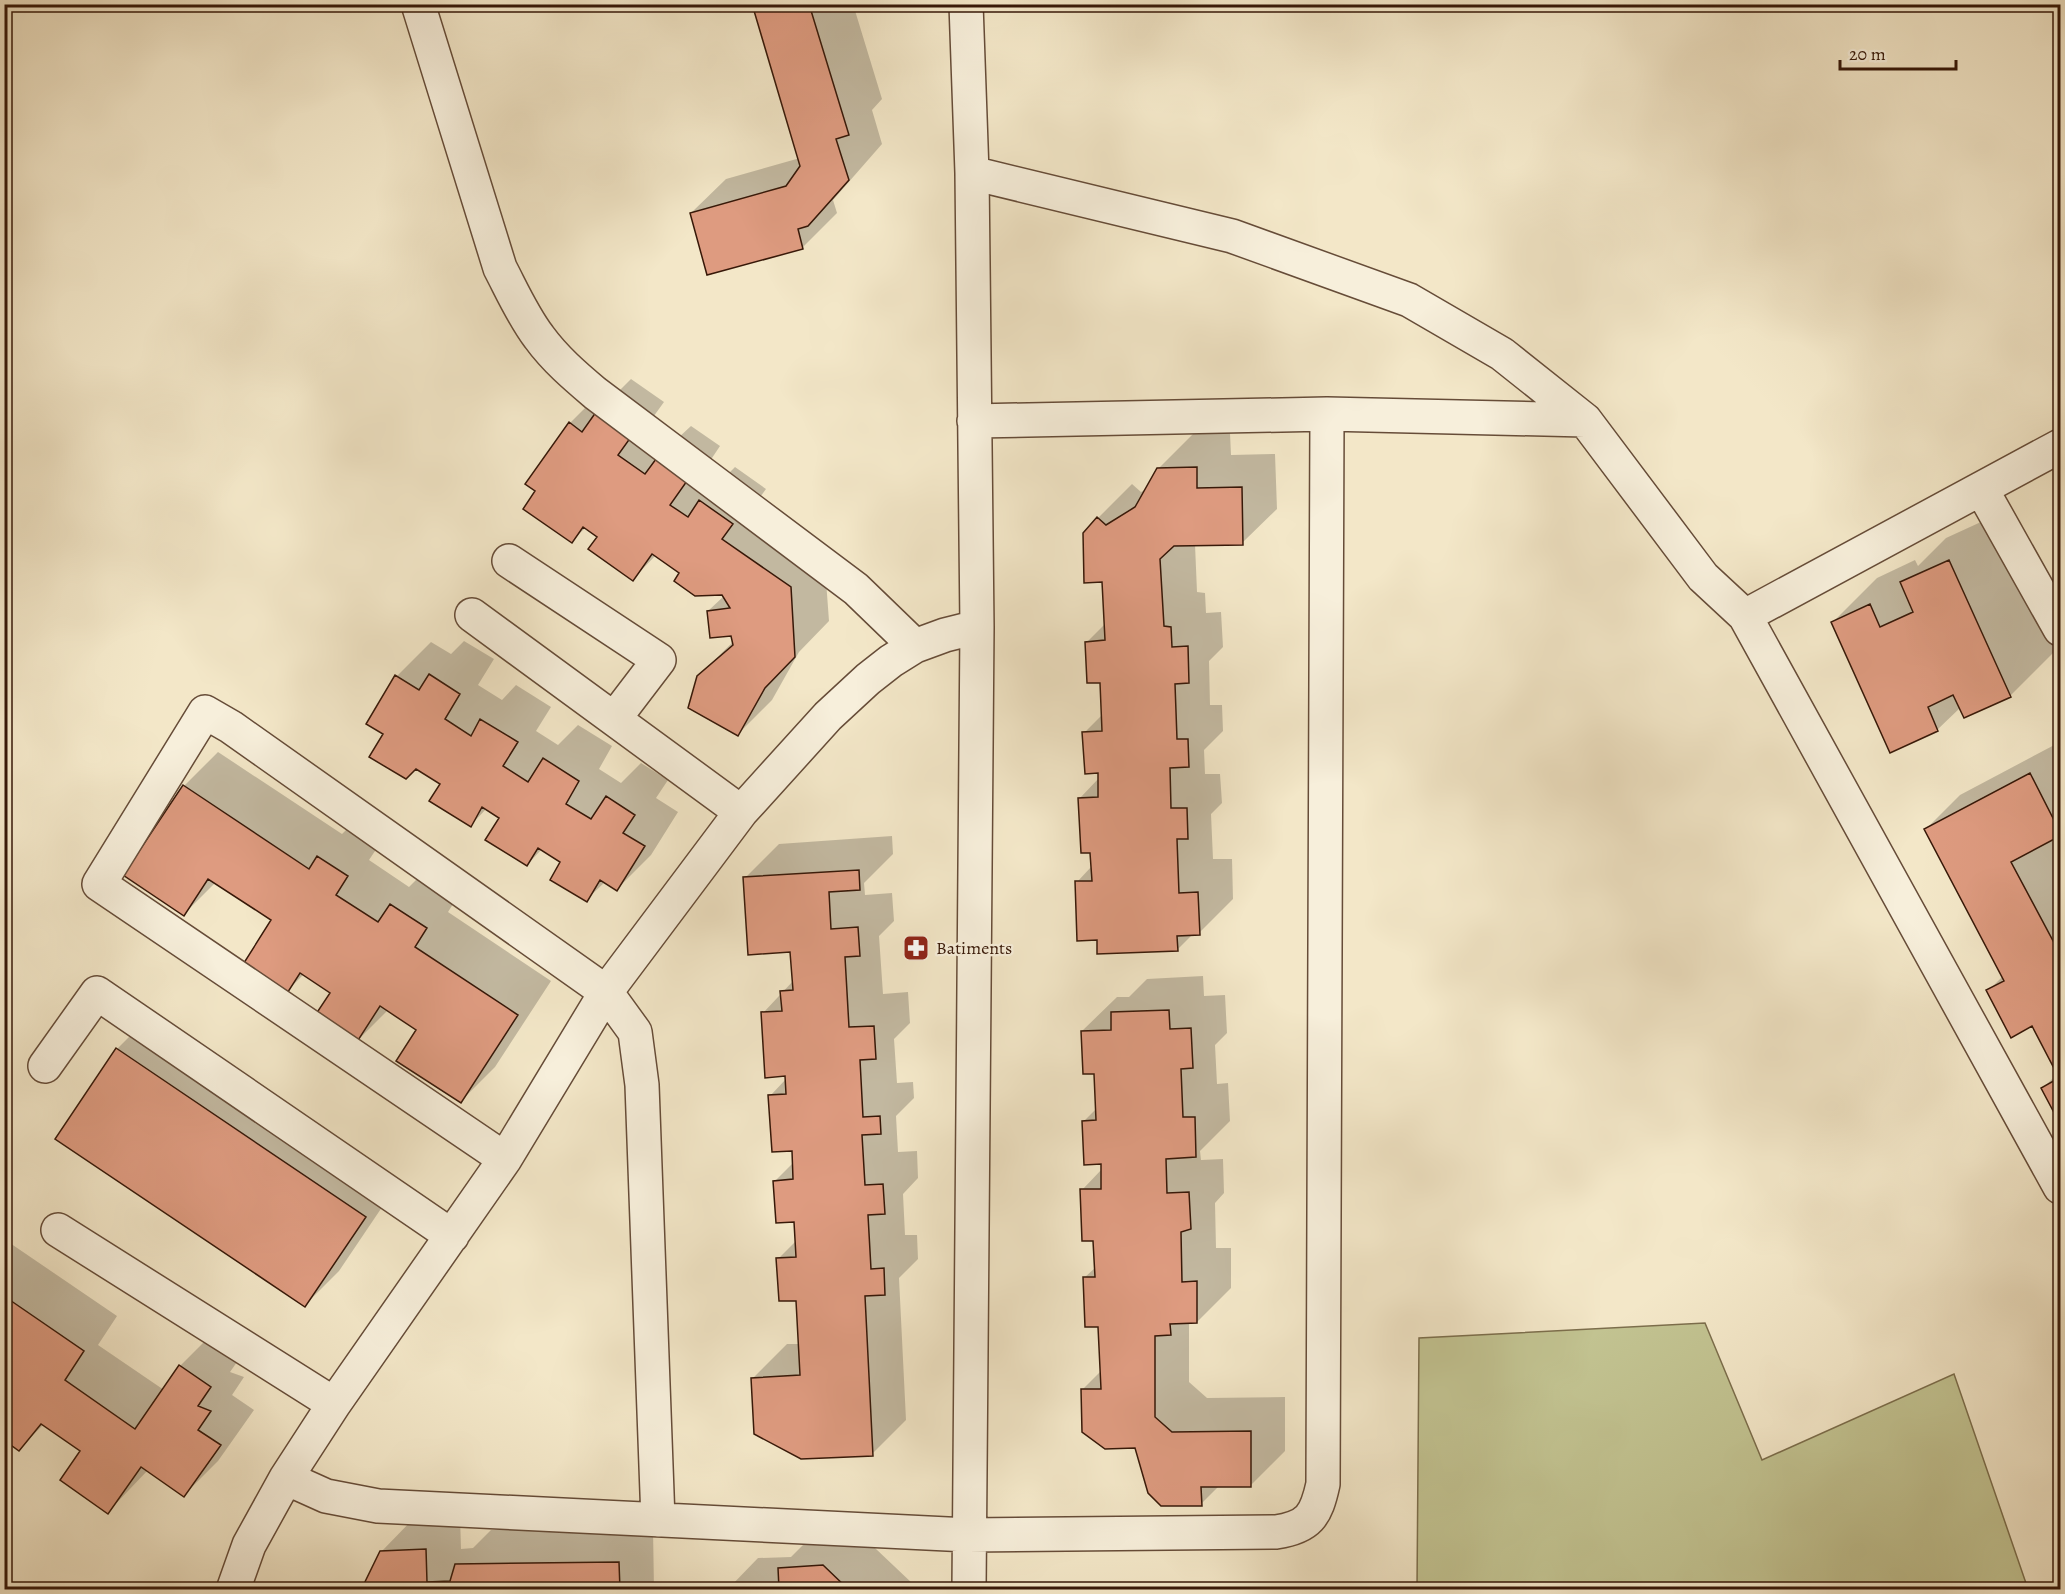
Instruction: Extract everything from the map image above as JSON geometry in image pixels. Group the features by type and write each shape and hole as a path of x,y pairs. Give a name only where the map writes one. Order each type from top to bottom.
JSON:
{"street":[{"path":"418,4 501,268 518,304 539,337 566,368 596,393 856,589 915,646"},
{"path":"966,4 972,173 977,627 969,1590"},
{"path":"972,173 1232,236 1409,300 1502,354 1586,420 1703,577 1745,616 2061,1187"},
{"path":"974,421 1327,414 1586,420"},
{"path":"286,1478 326,1496 378,1506 968,1535 1276,1532 1295,1529 1310,1518 1319,1501 1323,1484 1327,414"},
{"path":"1745,616 2061,446"},
{"path":"1982,490 2061,629"},
{"path":"509,561 659,660 614,719"},
{"path":"472,615 741,812"},
{"path":"233,1590 249,1545 286,1478 334,1404 505,1159 606,992 741,812 849,695 891,661 915,646 977,627"},
{"path":"505,1159 99,884 205,712 606,992 635,1032 642,1085 658,1520"},
{"path":"45,1065 97,993 452,1236"},
{"path":"58,1230 334,1404"}],"green space":[{"path":"1705,1323 1762,1460 1954,1374 2028,1589 1417,1589 1419,1338"}],"building":[{"path":"752,4 809,4 849,135 836,139 849,180 808,226 798,229 803,249 707,275 690,213 786,186 800,166"},
{"path":"596,412 631,437 618,455 645,474 656,459 687,481 670,505 688,517 699,500 733,524 722,539 791,587 795,657 765,688 738,736 688,708 697,676 733,645 731,636 710,638 707,611 730,608 722,595 695,596 674,581 679,573 652,554 633,581 588,549 597,537 583,527 572,543 523,509 535,491 525,484 569,422 582,432"},
{"path":"1197,467 1197,488 1242,487 1243,545 1174,546 1160,559 1164,626 1171,627 1172,647 1188,646 1189,683 1175,684 1177,739 1188,739 1189,767 1170,768 1171,808 1187,808 1188,839 1177,839 1179,893 1198,892 1200,935 1177,936 1178,951 1097,954 1097,940 1077,941 1075,881 1092,881 1090,853 1081,853 1078,798 1098,797 1098,773 1085,774 1082,732 1102,731 1100,683 1087,683 1085,642 1105,640 1102,582 1084,583 1083,533 1097,517 1106,525 1135,507 1157,468"},
{"path":"1949,560 2011,697 1964,718 1953,695 1928,707 1938,731 1890,753 1831,622 1870,604 1880,627 1913,612 1900,582"},
{"path":"429,674 460,694 445,719 471,736 480,719 518,742 503,766 528,782 543,758 579,781 566,804 591,819 606,796 635,815 623,833 645,846 617,891 600,880 587,902 550,880 560,862 538,848 527,866 485,840 499,818 482,807 471,827 429,801 440,784 416,769 406,779 369,757 383,734 366,724 395,675 419,690"},
{"path":"2030,773 2060,836 2011,862 2060,954 2060,1124 2041,1088 2059,1078 2032,1026 2011,1038 1986,990 2004,981 1924,829"},
{"path":"183,785 309,869 317,856 348,876 336,895 378,922 390,904 427,928 415,947 518,1015 461,1103 396,1061 416,1030 380,1006 355,1045 314,1017 330,993 300,973 286,995 242,966 271,920 208,879 184,916 123,875"},
{"path":"859,870 860,890 829,892 831,929 858,927 860,956 845,957 849,1027 874,1026 876,1059 860,1060 863,1117 880,1116 881,1134 862,1135 865,1185 883,1184 885,1214 868,1215 871,1269 884,1268 885,1295 865,1296 873,1456 801,1459 754,1434 751,1378 800,1375 796,1301 779,1301 776,1258 796,1257 794,1222 776,1223 773,1181 793,1179 792,1151 772,1152 768,1095 786,1094 785,1076 765,1078 761,1012 782,1011 780,991 793,990 790,952 748,955 743,877"},
{"path":"1169,1010 1170,1029 1191,1028 1193,1068 1181,1069 1183,1117 1195,1117 1196,1157 1166,1159 1167,1193 1189,1192 1191,1229 1181,1232 1182,1282 1197,1281 1197,1323 1170,1324 1171,1335 1155,1336 1155,1417 1172,1432 1251,1431 1251,1487 1201,1487 1202,1506 1161,1506 1148,1493 1135,1448 1105,1449 1082,1432 1081,1389 1101,1389 1098,1327 1085,1327 1083,1277 1095,1277 1093,1241 1082,1241 1080,1189 1101,1189 1101,1164 1084,1165 1082,1121 1096,1120 1094,1074 1083,1074 1081,1031 1111,1030 1111,1012"},
{"path":"116,1048 366,1217 305,1307 55,1139"},
{"path":"4,1296 84,1351 65,1380 135,1429 179,1365 211,1387 198,1406 211,1411 198,1430 221,1445 184,1497 141,1467 108,1514 60,1480 80,1451 41,1424 19,1451 4,1440"},
{"path":"426,1549 427,1582 450,1581 455,1564 619,1562 620,1590 361,1590 380,1551"},
{"path":"823,1565 849,1590 771,1590 779,1589 778,1568"}],"place":[{"name":"Batiments","path":"916,948"}]}
